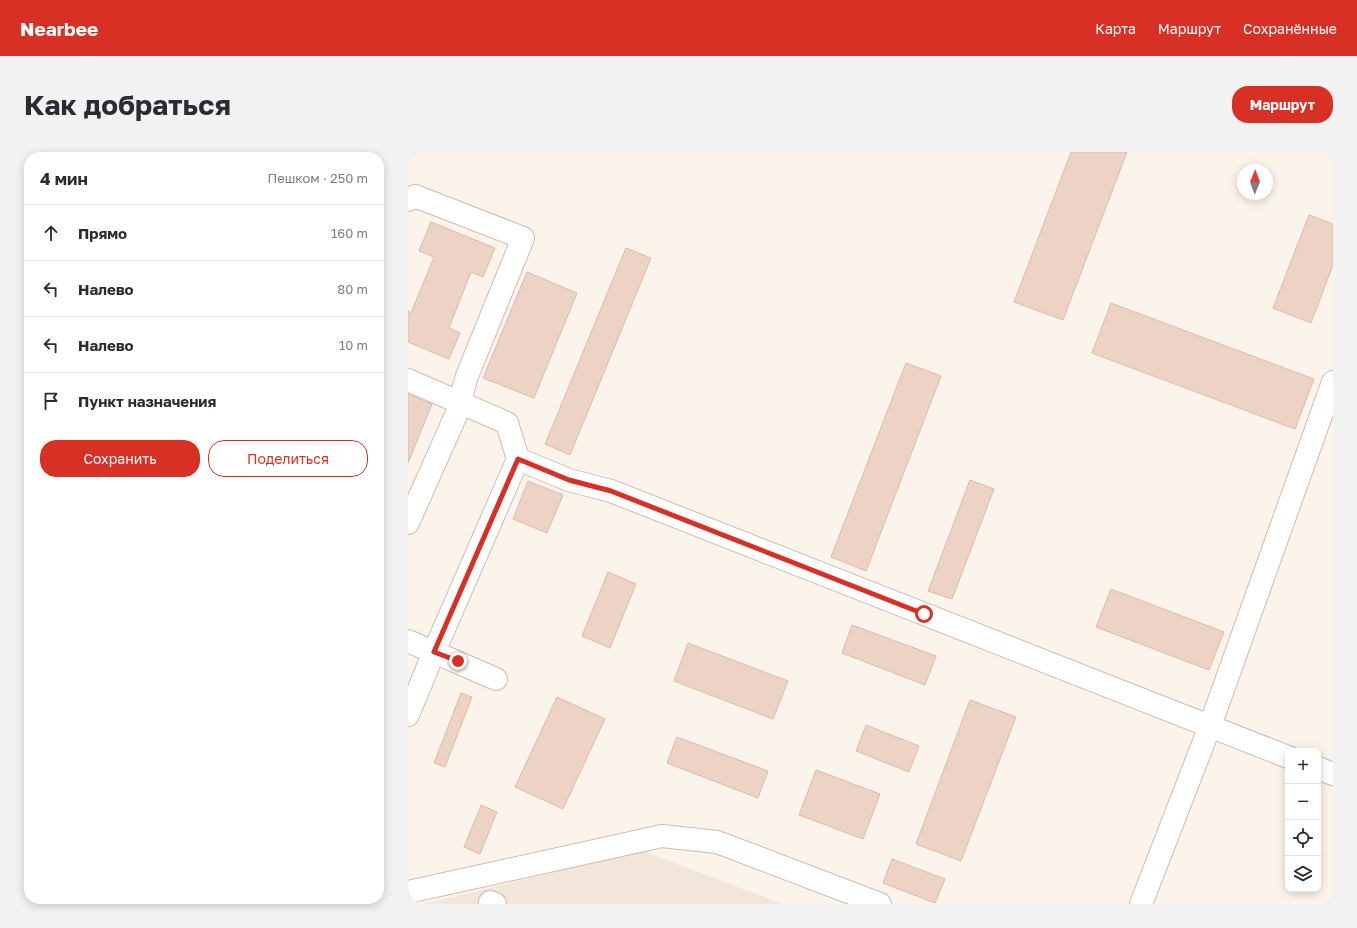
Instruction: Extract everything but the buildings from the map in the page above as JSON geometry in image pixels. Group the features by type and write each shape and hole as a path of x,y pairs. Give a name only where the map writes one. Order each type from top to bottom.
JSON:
{"lane":[{"path":"408,200 415,196 523,238 467,376 456,416 408,523"},
{"path":"408,380 507,423 518,459 408,715"},
{"path":"1141,904 1210,726 1333,382"},
{"path":"518,459 569,480 611,491 1285,756"},
{"path":"408,641 496,679"},
{"path":"1321,769 1333,774"},
{"path":"408,892 662,836 717,842 880,904"}],"shaded area":[{"path":"643,851 783,904 423,904"}],"route":[{"path":"458,661 434,652 518,459 569,480 611,491 924,614"}]}
